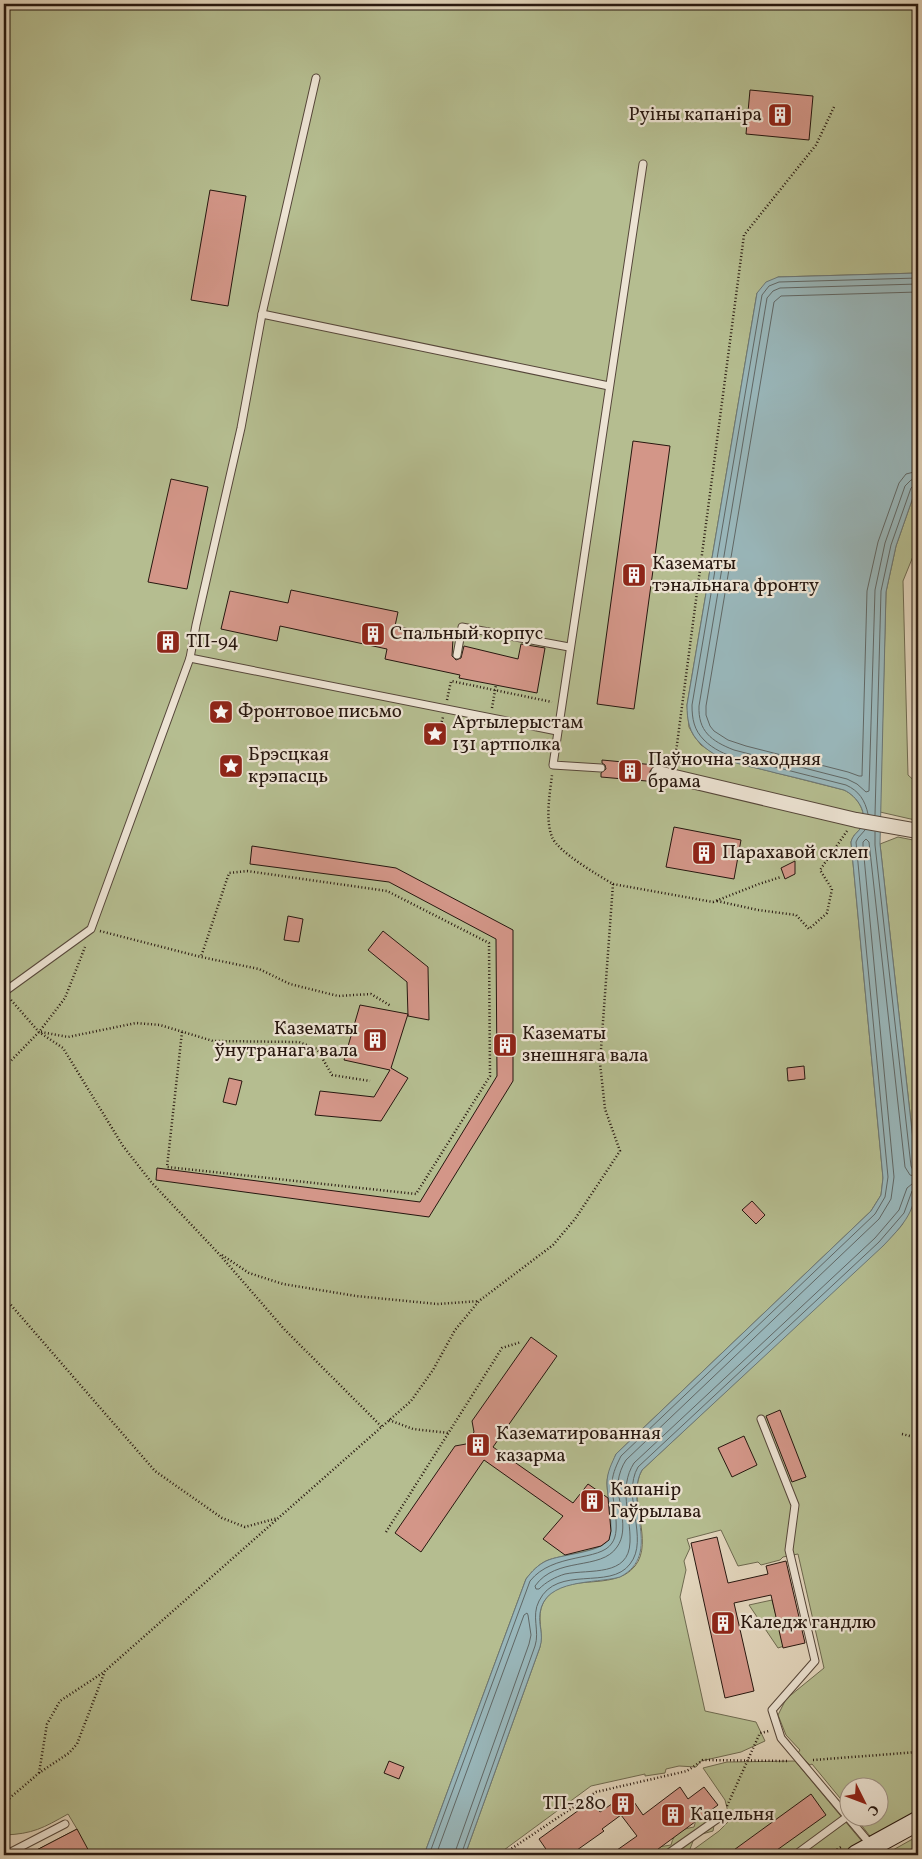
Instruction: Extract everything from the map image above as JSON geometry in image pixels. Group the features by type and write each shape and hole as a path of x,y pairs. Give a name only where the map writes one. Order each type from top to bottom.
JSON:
{"main road":[{"path":"856,1855 918,1821"}],"street":[{"path":"658,773 856,820 918,831"}],"lane":[{"path":"4,992 92,929 190,658 242,428 262,314 316,78"},
{"path":"601,768 553,765 560,704 643,164"},
{"path":"262,314 609,386"},
{"path":"457,655 462,627 569,647"},
{"path":"190,658 556,731"},
{"path":"762,1419 795,1504 789,1550 815,1661 772,1710 781,1738 840,1807"},
{"path":"666,1855 723,1815"},
{"path":"796,1855 840,1822"},
{"path":"5,1855 65,1824"},
{"path":"856,1826 872,1846"}],"path":[{"path":"689,781 676,752 744,235 816,145 834,107"},
{"path":"445,708 451,681 560,704"},
{"path":"490,717 496,685"},
{"path":"553,765 548,808 552,838 566,854 613,884 713,902 782,877"},
{"path":"717,900 758,910 796,916 809,929 827,913 832,889 820,870 856,820"},
{"path":"182,1032 167,1167 416,1194 490,1076 489,943 387,891 247,871 229,873 201,957"},
{"path":"39,1773 47,1724 60,1701 105,1671 411,1401 432,1370 455,1330 479,1300 553,1246 575,1219 620,1152 605,1109 600,1063 613,884"},
{"path":"4,1068 39,1032 66,998 92,929 201,957 259,969 290,984 338,996 371,994 391,1006"},
{"path":"4,992 39,1032 63,1048 123,1146 152,1182 219,1254 285,1330 382,1427"},
{"path":"39,1032 68,1037 136,1023 160,1025 213,1041 299,1042 317,1049 332,1075 370,1081"},
{"path":"219,1254 249,1273 283,1284 356,1296 437,1304 479,1300"},
{"path":"4,1297 155,1471 222,1518 245,1527 280,1517"},
{"path":"386,1532 502,1348 521,1342"},
{"path":"389,1420 414,1429 448,1433"},
{"path":"902,1434 918,1438"},
{"path":"4,1803 39,1773 69,1753 77,1744 105,1671"},
{"path":"723,1815 760,1733 778,1730"},
{"path":"509,1855 511,1849 596,1792 686,1772 703,1760 801,1761 918,1752"}],"green space":[{"path":"4,4 918,4 918,273 778,277 757,293 687,705 689,727 694,736 701,745 719,757 844,790 861,806 864,817 863,823 851,842 883,1178 881,1195 871,1211 616,1454 607,1480 612,1525 610,1537 606,1542 600,1547 591,1550 546,1561 540,1564 526,1579 424,1855 27,1855 77,1829 68,1814 37,1829 4,1835"},
{"path":"918,483 918,544 903,581 908,775 918,784 918,822 880,812 886,592 896,546"},
{"path":"918,764 918,784 916,766"},
{"path":"898,837 918,841 918,1815 873,1840 862,1826 890,1826 890,1776 840,1776 840,1798 812,1764 810,1765 798,1753 800,1750 786,1735 778,1715 786,1699 824,1668 798,1554 761,1565 758,1562 738,1566 721,1530 687,1539 690,1548 684,1561 686,1570 680,1597 705,1711 756,1722 765,1741 741,1752 701,1761 696,1767 679,1766 666,1769 665,1773 645,1776 645,1774 591,1786 504,1850 502,1855 465,1855 540,1647 540,1614 543,1603 551,1593 561,1587 614,1579 625,1574 635,1566 640,1556 642,1544 637,1493 638,1481 642,1470 893,1235 902,1225 916,1193 916,1167 880,844"},
{"path":"772,1600 784,1646 778,1648 749,1605"},
{"path":"795,1761 840,1815 840,1826 849,1826 864,1844 845,1855 686,1855 719,1831 730,1820 725,1800 703,1768 727,1762"},
{"path":"709,1810 716,1815 713,1831 695,1836 690,1849 683,1855 655,1855 658,1847 671,1845 676,1834 682,1830 694,1827 696,1820"},
{"path":"918,1836 918,1855 884,1855"}],"water":[{"path":"918,273 918,483 896,546 886,592 880,844 916,1167 914,1202 906,1219 883,1246 642,1470 637,1483 641,1542 639,1555 633,1567 620,1577 561,1588 551,1594 544,1602 540,1613 540,1647 465,1855 424,1855 526,1579 535,1568 546,1561 589,1551 608,1540 611,1521 607,1479 616,1454 871,1211 881,1195 883,1178 851,842 863,823 864,817 861,806 844,790 746,766 717,756 701,744 691,731 687,705 757,293 766,282 778,277"}],"building":[{"name":"Руіны капаніра","path":"750,90 813,96 809,140 746,134"},
{"path":"210,190 246,196 228,306 191,300"},
{"name":"Казематы тэнальнага фронту","path":"633,441 670,446 634,709 597,704"},
{"path":"171,479 208,487 187,589 148,582"},
{"name":"Спальный корпус","path":"291,590 398,612 395,626 453,638 452,656 456,660 461,658 464,646 518,659 521,644 545,648 537,693 459,678 460,675 385,659 387,649 280,626 277,641 221,629 230,591 288,603"},
{"name":"ТП-94","path":"163,633 177,637 171,651 158,647"},
{"name":"Паўночна-заходняя брама","path":"602,760 655,765 650,771 650,775 652,780 658,782 601,777 601,773 606,769"},
{"name":"Парахавой склеп","path":"674,827 741,840 734,879 666,867"},
{"name":"Казематы знешняга вала","path":"252,846 396,868 513,930 513,1081 429,1217 156,1180 157,1168 420,1202 497,1076 496,939 389,882 250,864"},
{"path":"795,861 795,874 785,879 781,868"},
{"path":"288,916 303,919 299,942 284,940"},
{"path":"383,931 428,967 429,1020 408,1016 407,982 368,950"},
{"path":"360,1005 408,1014 391,1068 408,1078 381,1121 315,1115 320,1091 374,1097 390,1070 344,1060"},
{"path":"804,1066 805,1079 788,1081 787,1068"},
{"path":"229,1078 242,1081 236,1105 223,1102"},
{"path":"752,1201 765,1215 756,1224 742,1210"},
{"name":"Казематированная казарма","path":"531,1337 557,1356 493,1447 573,1503 588,1484 608,1498 611,1531 609,1540 601,1546 565,1555 543,1539 563,1516 484,1460 421,1552 395,1533 455,1446 466,1444 474,1432 472,1421"},
{"path":"780,1410 806,1477 792,1482 766,1416"},
{"path":"744,1436 757,1465 732,1477 718,1448"},
{"name":"Каледж гандлю","path":"717,1537 728,1583 768,1574 766,1566 786,1561 805,1643 783,1648 771,1595 734,1603 754,1691 725,1698 691,1543"},
{"path":"389,1761 404,1767 399,1779 384,1773"},
{"path":"680,1787 688,1799 704,1787 718,1805 650,1855 610,1855 637,1836 621,1815 602,1829 604,1831 570,1855 550,1855 539,1839 590,1802 600,1812 628,1793 643,1815"},
{"path":"811,1794 826,1815 770,1855 727,1855"},
{"path":"77,1829 91,1855 27,1855"}],"place":[{"name":"Руіны капаніра","path":"780,115"},
{"name":"Казематы тэнальнага фронту","path":"634,575"},
{"name":"Спальный корпус","path":"373,634"},
{"name":"ТП-94","path":"168,642"},
{"name":"Фронтовое письмо","path":"221,712"},
{"name":"Артылерыстам 131 артполка","path":"435,734"},
{"name":"Брэсцкая крэпасць","path":"231,766"},
{"name":"Паўночна-заходняя брама","path":"630,771"},
{"name":"Парахавой склеп","path":"704,853"},
{"name":"Казематы ўнутранага вала","path":"375,1040"},
{"name":"Казематы знешняга вала","path":"505,1045"},
{"name":"Казематированная казарма","path":"478,1445"},
{"name":"Капанір Гаўрылава","path":"592,1501"},
{"name":"Каледж гандлю","path":"723,1623"},
{"name":"ТП-280","path":"623,1804"},
{"name":"Кацельня","path":"673,1815"}]}
